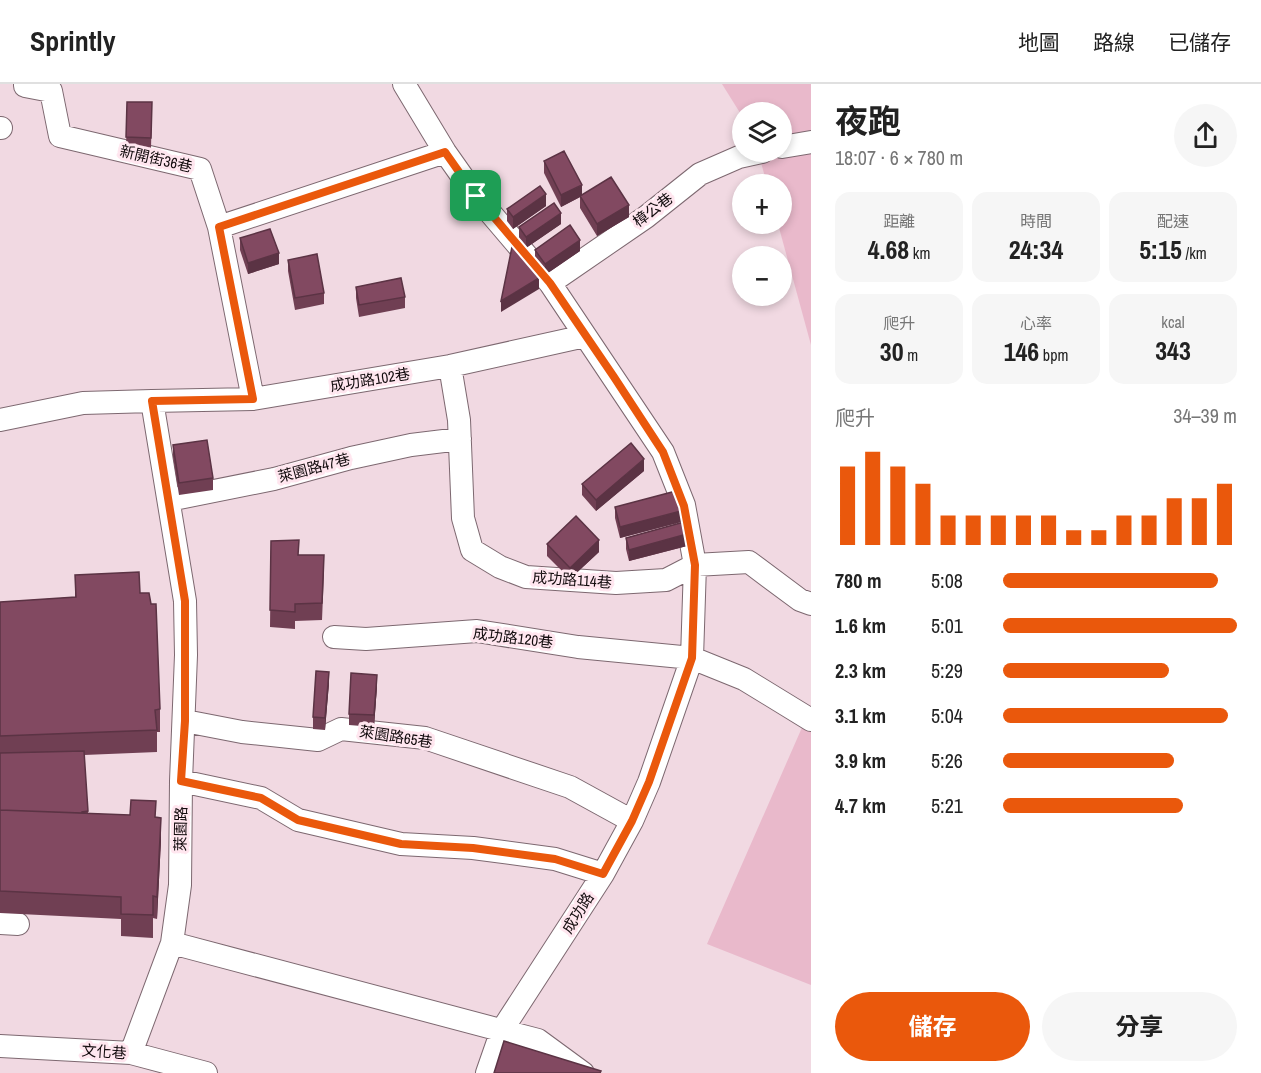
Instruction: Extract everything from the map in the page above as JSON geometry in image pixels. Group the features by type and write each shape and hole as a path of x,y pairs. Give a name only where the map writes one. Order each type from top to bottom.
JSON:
{"street":[{"name":"新開街36巷","path":"25,84 25,86 51,91 60,136 200,169 219,227 253,399"},
{"name":"成功路","path":"404,84 445,152 476,196 550,283 663,452 684,506 695,565 692,658 649,782 632,821 603,874 502,1030 487,1073"},
{"path":"792,145 811,142"},
{"path":"219,227 445,152"},
{"name":"樟公巷","path":"550,283 646,217 700,174 732,159"},
{"name":"成功路102巷","path":"152,401 253,399 450,366 585,336"},
{"name":"成功路114巷","path":"450,366 459,420 463,518 472,550 500,567 526,577 616,583 666,580 695,565 749,562 800,600 811,604"},
{"path":"0,420 83,403 152,401"},
{"name":"萊園路","path":"131,1053 172,943 180,885 181,781 185,721 185,601 152,401"},
{"name":"萊園路47巷","path":"169,500 274,479 401,447 460,439"},
{"name":"成功路120巷","path":"334,637 366,639 477,631 578,647 692,658 744,679 811,720"},
{"name":"萊園路65巷","path":"185,721 243,732 318,740 341,729 425,738 570,787 632,821"},
{"path":"181,781 261,798 298,820 401,844 473,848 555,859 603,874"},
{"path":"172,943 538,1040 583,1073"},
{"name":"文化巷","path":"0,1046 131,1053 206,1073"}],"shaded area":[{"path":"722,84 811,84 811,345 792,275 792,246 784,246 781,234 792,234 792,174 764,174 761,162 792,162 792,102 733,102"},
{"path":"811,707 811,985 707,944"}],"building":[{"path":"127,102 152,102 151,138 126,137"},
{"path":"564,151 582,185 561,195 544,161"},
{"path":"611,177 629,205 597,224 580,196"},
{"path":"540,186 546,194 513,217 507,209"},
{"path":"554,203 561,213 526,237 519,227"},
{"path":"570,225 580,240 545,264 535,250"},
{"path":"270,229 279,253 248,263 240,238"},
{"path":"514,237 539,278 501,301"},
{"path":"317,254 324,293 295,298 288,260"},
{"path":"401,278 405,297 359,305 356,287"},
{"path":"207,440 213,478 179,483 173,445"},
{"path":"631,443 644,459 596,500 582,484"},
{"path":"676,491 681,511 620,527 615,507"},
{"path":"576,516 599,540 570,568 547,544"},
{"path":"684,522 687,534 629,550 626,538"},
{"path":"299,540 298,555 324,555 322,603 295,604 295,612 270,610 271,541"},
{"path":"139,572 140,593 149,593 151,604 156,604 160,709 155,710 157,730 0,736 0,602 76,597 75,575"},
{"path":"316,671 329,672 325,718 313,717"},
{"path":"351,673 377,675 374,715 349,714"},
{"path":"84,751 88,811 82,813 0,810 0,753"},
{"path":"131,800 156,801 155,817 161,818 157,897 153,896 153,915 121,914 121,897 0,891 0,810 130,815"},
{"path":"504,1041 601,1071 600,1073 494,1073"}],"route":[{"path":"445,152 476,196 550,283 614,377 663,452 684,506 695,565 692,658 649,782 632,821 603,874 555,859 473,848 401,844 298,820 261,798 181,781 185,721 185,601 152,401 253,399 219,227 445,152"}]}
